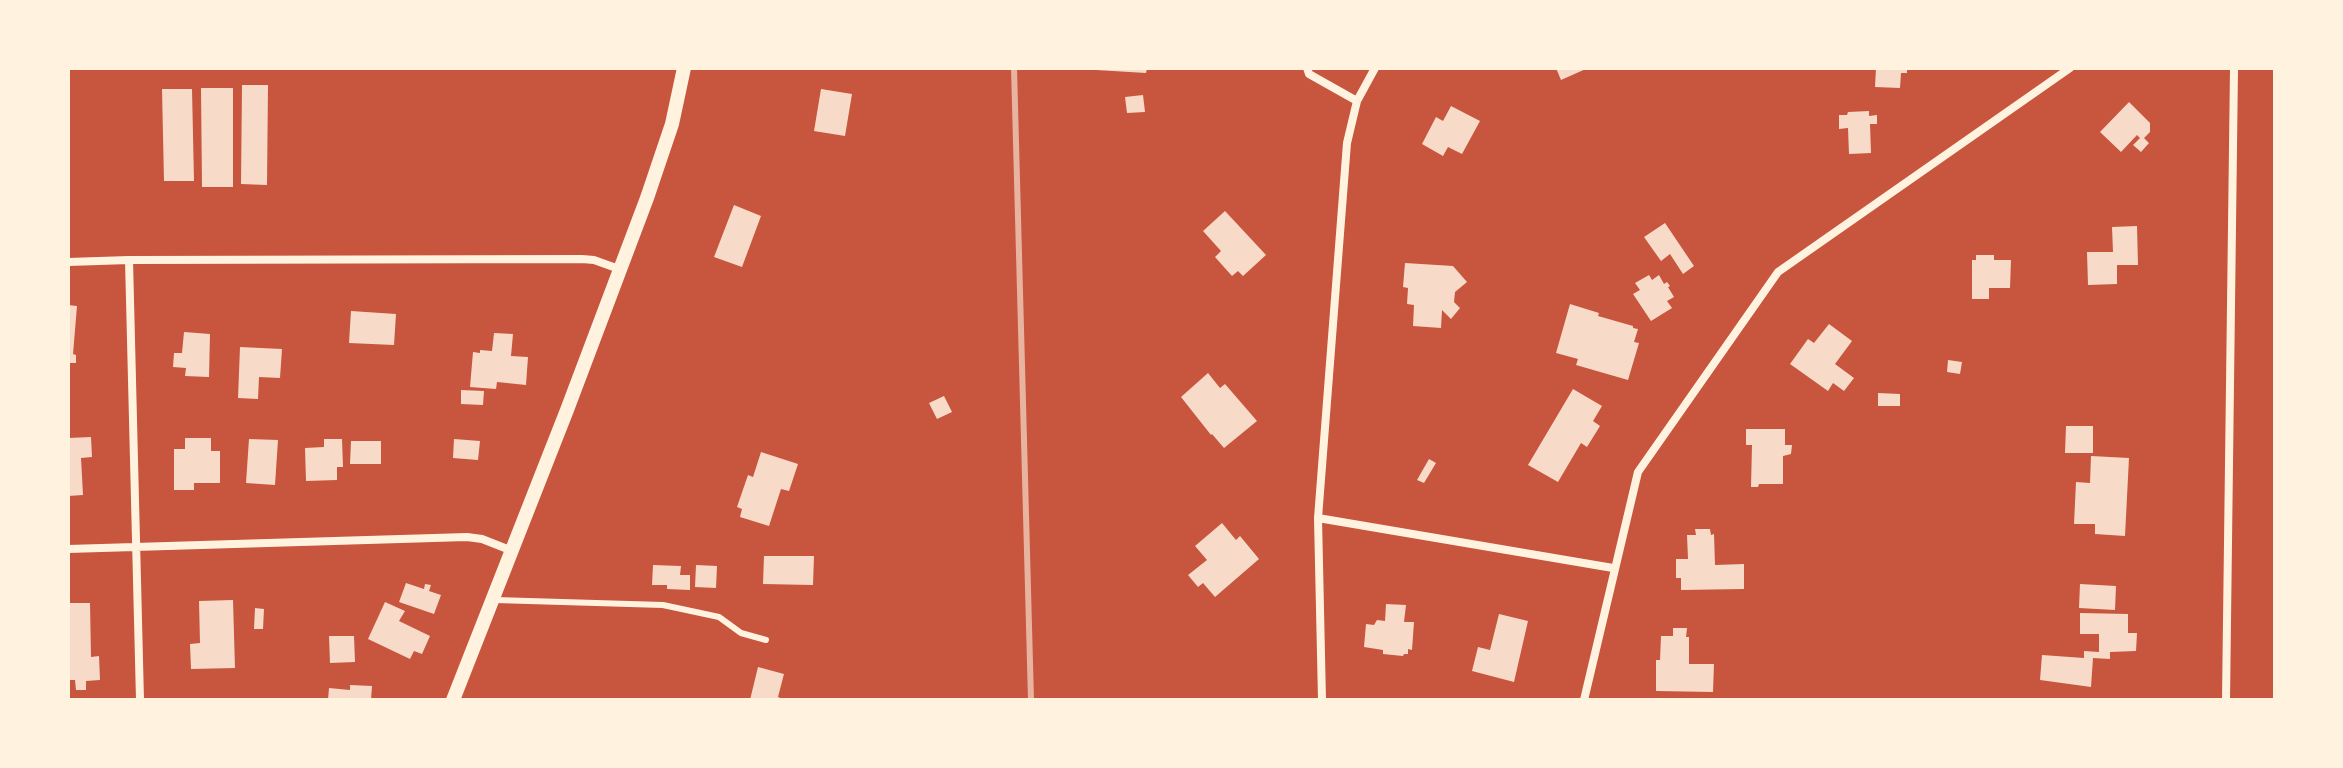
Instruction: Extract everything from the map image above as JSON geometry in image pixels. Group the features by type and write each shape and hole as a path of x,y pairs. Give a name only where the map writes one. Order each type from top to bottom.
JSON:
{"street":[{"path":"453,700 660,163 684,68"},
{"path":"1307,68 1309,74 1357,101"},
{"path":"1322,700 1318,518 1347,143 1357,101 1375,68"},
{"path":"1584,700 1638,472 1778,272 2070,68"},
{"path":"2226,700 2234,68"},
{"path":"68,262 582,259 619,269"},
{"path":"129,260 140,700"},
{"path":"1318,518 1613,568"},
{"path":"68,549 467,537 482,539 510,550"}],"lane":[{"path":"491,600 663,605 719,617 741,633 766,640"}],"building":[{"path":"1096,68 1147,68 1146,73"},
{"path":"1556,68 1588,68 1561,80"},
{"path":"1876,68 1907,68 1907,73 1901,73 1900,88 1875,87"},
{"path":"242,85 268,85 267,185 241,184"},
{"path":"201,88 233,88 233,187 202,187"},
{"path":"162,89 192,89 194,181 164,181"},
{"path":"821,89 852,94 845,136 814,131"},
{"path":"1143,95 1145,112 1127,113 1125,97"},
{"path":"2129,102 2150,123 2150,132 2144,138 2149,143 2141,152 2133,145 2140,138 2137,135 2121,152 2100,132"},
{"path":"1451,106 1480,121 1462,154 1448,147 1443,156 1422,144 1436,117 1443,121"},
{"path":"1869,111 1869,116 1877,115 1877,124 1870,124 1871,153 1849,154 1848,128 1839,129 1839,115"},
{"path":"734,205 761,216 742,267 714,257"},
{"path":"1225,211 1266,255 1243,276 1238,271 1232,276 1215,257 1221,251 1203,231"},
{"path":"1665,223 1694,266 1683,274 1670,254 1661,261 1644,237"},
{"path":"2137,226 2138,265 2117,265 2117,284 2088,285 2087,252 2113,252 2112,227"},
{"path":"1976,255 1994,255 1994,260 2011,260 2010,288 1989,288 1989,299 1972,299 1972,260 1976,260"},
{"path":"1405,263 1453,266 1467,282 1455,292 1454,302 1460,308 1451,319 1442,310 1441,328 1413,326 1414,305 1407,304 1408,288 1403,287"},
{"path":"1649,275 1652,280 1659,275 1664,284 1667,282 1674,297 1667,301 1672,308 1651,321 1633,294 1640,290 1635,283"},
{"path":"1570,304 1638,329 1634,342 1639,343 1628,380 1576,365 1578,359 1556,353"},
{"path":"68,305 77,306 73,354 76,355 76,363 68,363"},
{"path":"351,311 396,314 394,345 349,343"},
{"path":"1829,324 1852,341 1835,364 1854,378 1844,391 1833,383 1828,391 1790,364 1808,339 1814,343"},
{"path":"184,332 210,334 209,377 185,376 186,368 173,367 174,353 182,353"},
{"path":"494,333 513,334 511,356 528,357 526,385 497,382 496,389 470,387 473,352 492,351"},
{"path":"240,347 282,349 280,378 259,377 258,399 238,398"},
{"path":"1948,360 1962,362 1960,374 1947,372"},
{"path":"1208,373 1220,388 1225,384 1257,421 1224,448 1181,397"},
{"path":"1573,389 1602,406 1593,421 1600,426 1587,447 1581,443 1558,482 1528,465"},
{"path":"461,390 484,391 483,405 461,404"},
{"path":"1878,393 1900,394 1900,406 1878,406"},
{"path":"944,396 952,412 937,419 929,403"},
{"path":"2066,426 2093,426 2093,453 2065,453"},
{"path":"1746,429 1785,429 1785,445 1792,445 1791,454 1783,456 1783,484 1751,487 1752,445 1746,445"},
{"path":"91,437 92,457 81,458 83,495 68,496 68,438"},
{"path":"185,438 211,438 211,451 220,451 220,483 194,483 194,490 174,490 174,449 185,449"},
{"path":"249,439 278,440 275,485 246,483"},
{"path":"324,439 342,439 343,467 337,467 337,480 306,481 305,448 324,447"},
{"path":"454,439 480,441 478,460 453,458"},
{"path":"351,441 381,441 381,464 350,464"},
{"path":"761,452 798,464 789,491 781,489 769,526 740,517 742,509 737,507 748,475 753,477"},
{"path":"2091,456 2129,458 2125,536 2095,534 2095,524 2074,524 2076,482 2090,483"},
{"path":"1429,459 1436,463 1424,483 1417,480"},
{"path":"1222,523 1236,540 1240,536 1259,559 1215,597 1203,583 1198,587 1188,575 1207,560 1195,546"},
{"path":"1695,529 1710,529 1711,535 1714,534 1715,565 1744,564 1744,589 1681,590 1681,578 1676,578 1676,559 1688,559 1687,535 1696,535"},
{"path":"764,556 814,556 813,585 763,584"},
{"path":"653,565 681,566 680,575 690,575 690,590 652,585"},
{"path":"696,565 717,566 716,588 695,587"},
{"path":"406,583 424,589 425,584 431,585 429,591 441,595 434,614 399,602"},
{"path":"2080,584 2116,586 2115,610 2079,608"},
{"path":"233,600 235,668 191,669 190,644 200,643 199,601"},
{"path":"385,602 405,611 399,621 430,636 422,654 414,651 410,659 368,639"},
{"path":"68,603 90,603 91,657 99,656 100,680 86,681 86,690 76,690 75,680 70,680"},
{"path":"1386,604 1406,605 1404,622 1414,622 1412,650 1408,649 1408,654 1403,656 1383,654 1383,650 1364,647 1366,624 1385,621"},
{"path":"255,608 264,609 263,629 254,629"},
{"path":"2080,613 2128,614 2128,633 2137,633 2136,651 2110,652 2110,659 2093,658 2091,687 2040,680 2042,655 2084,658 2084,651 2099,652 2099,634 2080,634"},
{"path":"1499,614 1528,621 1514,682 1472,671 1478,647 1490,650"},
{"path":"1673,628 1687,628 1689,664 1714,664 1713,692 1656,691 1656,660 1660,660 1661,636 1673,636"},
{"path":"329,636 354,636 355,662 330,663"},
{"path":"758,667 784,674 778,697 785,700 750,700"},
{"path":"350,685 372,686 371,700 328,700 329,688 350,690"}],"railway":[{"path":"1014,68 1031,700"}]}
